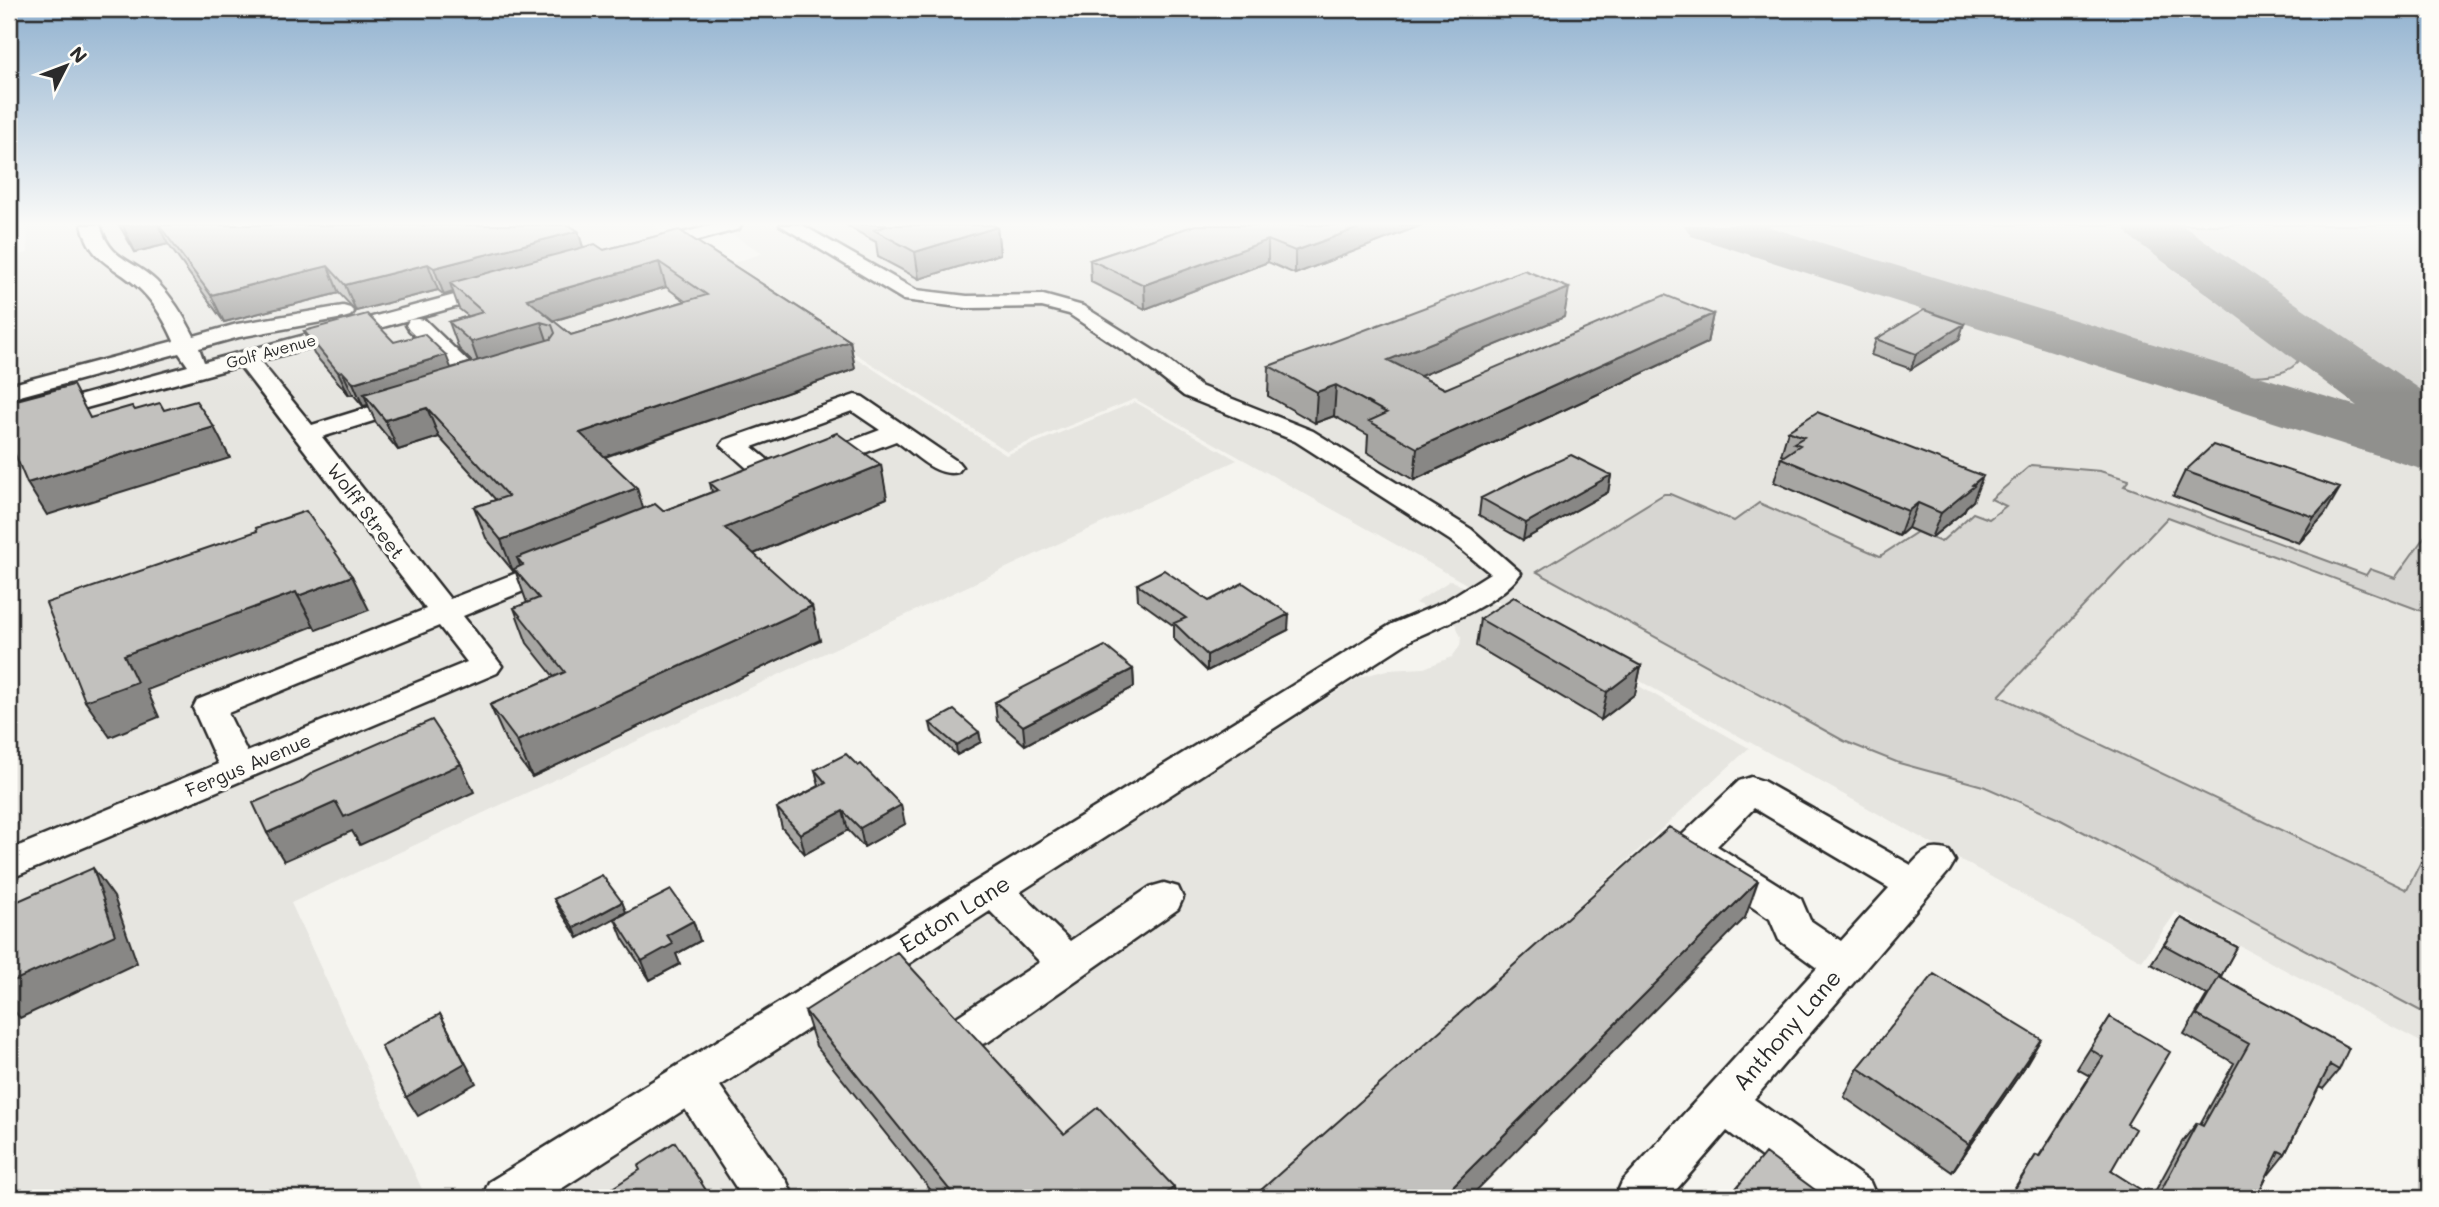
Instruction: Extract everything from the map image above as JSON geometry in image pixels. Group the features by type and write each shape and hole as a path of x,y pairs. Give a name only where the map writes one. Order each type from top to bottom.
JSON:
{"street":[{"path":"144,281 188,344 197,371"},
{"name":"Eaton Lane","path":"506,1198 1403,631 1455,608 1507,573 1461,535 1304,436 1192,391 1153,360 1076,310 1043,301 967,302 911,296 886,281"},
{"name":"Golf Avenue","path":"9,422 512,285"},
{"path":"9,392 237,331 346,311 368,312 382,320"},
{"path":"417,325 476,382"},
{"name":"Wolff Street","path":"244,358 256,369 486,666"},
{"path":"307,434 501,374"},
{"path":"775,479 734,445 855,402 949,467"},
{"path":"744,491 899,431"},
{"path":"238,770 209,708 583,556"},
{"name":"Fergus Avenue","path":"9,865 486,666"},
{"name":"Anthony Lane","path":"1639,1198 1926,873 1751,790 1692,848 1787,910 1793,929 1844,965"},
{"path":"993,890 1068,964"},
{"path":"974,1029 1164,898"},
{"path":"691,1081 770,1198"},
{"path":"1723,1102 1853,1198"}],"shaded area":[{"path":"9,281 738,281 1006,455 1135,402 1237,460 291,903 426,1198 9,1198"},
{"path":"743,281 2430,281 2430,1047 2176,912 2142,961 1135,399 1007,451"},
{"path":"1913,281 2208,281 2286,338 2296,347 2300,359 2280,373 2266,375 2234,375 2193,369"},
{"path":"2256,281 2430,281 2430,401"},
{"path":"2031,465 2100,471 2129,480 2124,486 2366,575 2370,569 2395,578 2430,529 2430,614 2168,517 1999,696 2407,890 2430,843 2430,1016 2061,820 1983,786 1899,763 1844,741 1537,572 1664,494 1670,494 1734,521 1759,503 1880,556 1917,532 1941,542 1973,513 1989,519 2006,506 1991,499"},
{"path":"1451,580 1749,748 1262,1198 543,1198 1360,677 1387,670 1424,668 1452,657 1460,646 1461,637 1456,625 1445,616 1415,603"}],"building":[{"path":"201,281 266,281 211,295"},
{"path":"342,281 360,281 345,285"},
{"path":"590,281 527,299 571,335 707,295 687,281 758,281 850,341 580,433 637,488 501,540 474,507 508,496 427,408 385,420 364,394 551,339 555,333 552,325 541,322 471,342 449,322 483,312 450,283"},
{"path":"1136,281 1154,281 1144,285"},
{"path":"1494,281 1552,281 1569,288 1388,360 1445,389 1665,295 1713,314 1417,448 1369,421 1387,413 1336,385 1317,392 1269,366"},
{"path":"1924,310 1964,324 1916,354 1876,339"},
{"path":"367,314 394,342 424,334 446,355 353,383 342,371 338,372 304,331"},
{"path":"73,385 90,418 132,406 135,410 160,403 164,410 196,401 214,427 27,483 9,440 9,402"},
{"path":"1817,412 1983,476 1941,513 1918,503 1908,511 1781,458 1800,445 1794,443 1804,437 1788,431"},
{"path":"837,433 881,465 725,528 812,606 517,741 490,705 565,672 514,608 539,598 514,569 523,565 517,558 655,504 663,511 718,490 710,483"},
{"path":"2213,445 2340,488 2314,517 2185,471"},
{"path":"1571,455 1611,475 1526,523 1481,498 1523,477"},
{"path":"306,511 352,576 298,596 296,592 124,655 137,682 85,701 46,603 257,531 256,528"},
{"path":"1164,570 1209,601 1243,583 1289,614 1207,655 1174,623 1186,618 1137,584"},
{"path":"1514,597 1641,666 1607,692 1480,619"},
{"path":"1105,646 1133,669 1023,726 995,702"},
{"path":"954,710 979,732 956,745 930,723"},
{"path":"432,720 461,764 344,817 336,802 267,833 253,803 300,783 313,772"},
{"path":"846,754 858,766 861,764 901,805 860,828 843,811 800,834 777,808 826,783 815,770"},
{"path":"1669,827 1758,881 1441,1198 1252,1198"},
{"path":"93,868 115,935 9,983 9,905"},
{"path":"602,875 622,902 574,928 554,899"},
{"path":"671,890 693,921 667,935 673,944 642,961 615,919"},
{"path":"2181,918 2237,947 2221,976 2164,945"},
{"path":"897,952 1064,1134 1098,1107 1174,1187 1161,1198 956,1198 805,1011"},
{"path":"1934,974 2041,1039 1969,1144 1858,1068"},
{"path":"2219,977 2349,1048 2339,1070 2330,1065 2285,1154 2279,1151 2256,1198 2157,1198 2197,1123 2203,1126 2249,1044 2197,1015"},
{"path":"440,1014 465,1063 406,1097 381,1046"},
{"path":"2110,1017 2170,1052 2127,1124 2135,1129 2111,1171 2154,1198 2022,1198 2013,1192 2036,1155 2039,1157 2103,1057 2090,1049"},
{"path":"675,1142 711,1198 597,1198 640,1170 638,1166"},
{"path":"1765,1153 1826,1198 1728,1198"}],"taxiway":[{"path":"1889,281 2430,451"},
{"path":"2226,281 2428,426"}]}
